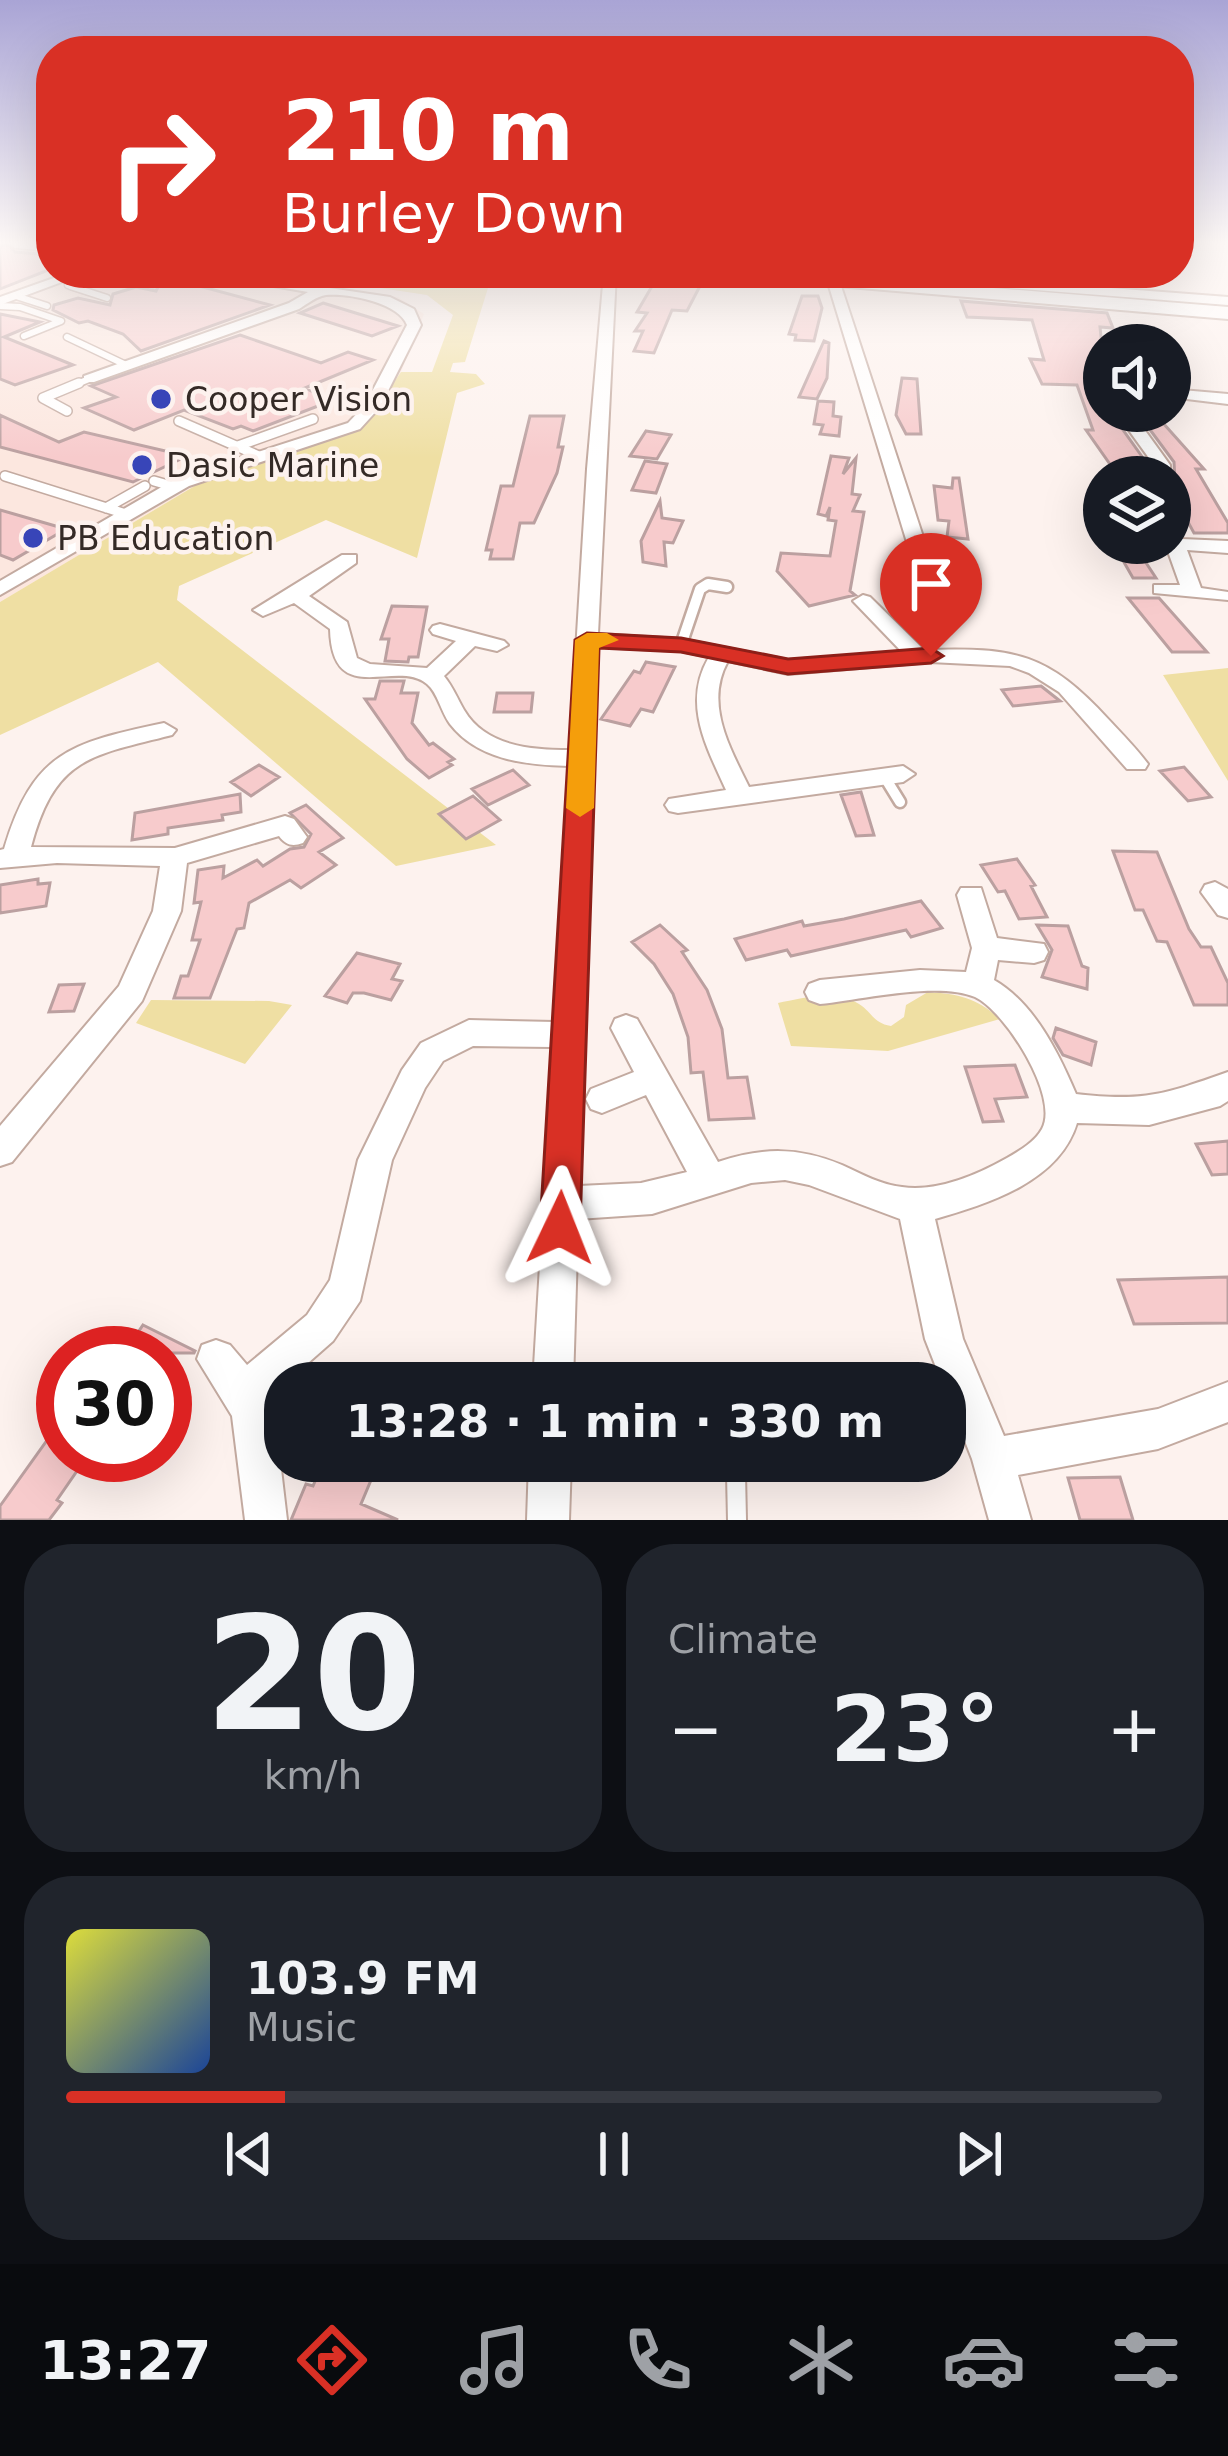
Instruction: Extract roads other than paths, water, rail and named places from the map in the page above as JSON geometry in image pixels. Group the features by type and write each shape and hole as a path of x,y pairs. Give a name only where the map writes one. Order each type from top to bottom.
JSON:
{"street":[{"path":"89,379 265,316"},
{"path":"0,589 175,487 354,426 372,407 414,325 411,316"},
{"path":"555,1362 587,640 607,316"},
{"path":"844,316 918,549"},
{"path":"1191,395 1228,399"},
{"path":"1191,541 1228,547"},
{"path":"263,610 349,559"},
{"path":"1182,564 1193,593"},
{"path":"1161,589 1225,597"},
{"path":"295,595 340,626 343,655 355,666 430,676 442,686 465,728 485,742 531,758 583,758"},
{"path":"863,601 919,657"},
{"path":"440,629 497,645"},
{"path":"430,676 469,640"},
{"path":"587,640 681,645 802,668 919,657 998,658 1048,673 1067,687 1136,764"},
{"path":"722,655 711,670 704,696 711,726 741,796"},
{"path":"164,730 111,732 63,765 35,794 8,858 175,857 285,825 294,837"},
{"path":"678,806 894,775"},
{"path":"0,1151 10,1118 131,993 167,911 175,857"},
{"path":"971,895 986,948 978,985"},
{"path":"986,948 1034,952"},
{"path":"561,1202 656,1197 748,1168 788,1165 882,1201 914,1205 956,1197 1035,1159 1055,1142 1065,1107 1059,1083 1025,1030 993,993 978,985 934,983 820,992"},
{"path":"626,1028 709,1179"},
{"path":"244,1393 320,1328 347,1288 375,1160 432,1052 469,1033 568,1035"},
{"path":"602,1099 653,1078"},
{"path":"1065,1107 1175,1109 1196,1104 1228,1086"},
{"path":"914,1205 944,1339 993,1459 1010,1520"},
{"path":"216,1359 244,1393 259,1428 266,1520"},
{"path":"993,1459 1157,1429 1228,1402"},
{"path":"548,1520 549,1482"}],"lane":[{"path":"24,336 61,321 46,316"},
{"path":"67,337 126,365"},
{"path":"67,411 43,398 89,379"},
{"path":"237,446 314,419"},
{"path":"179,421 260,456"},
{"path":"5,476 126,514"},
{"path":"106,508 150,483 175,487"},
{"path":"681,645 700,589 709,584 727,586"},
{"path":"894,775 900,802"},
{"path":"736,1482 737,1520"}],"place":[{"name":"Cooper Vision","path":"161,399"},
{"name":"Dasic Marine","path":"142,465"},
{"name":"PB Education","path":"33,538"}]}
